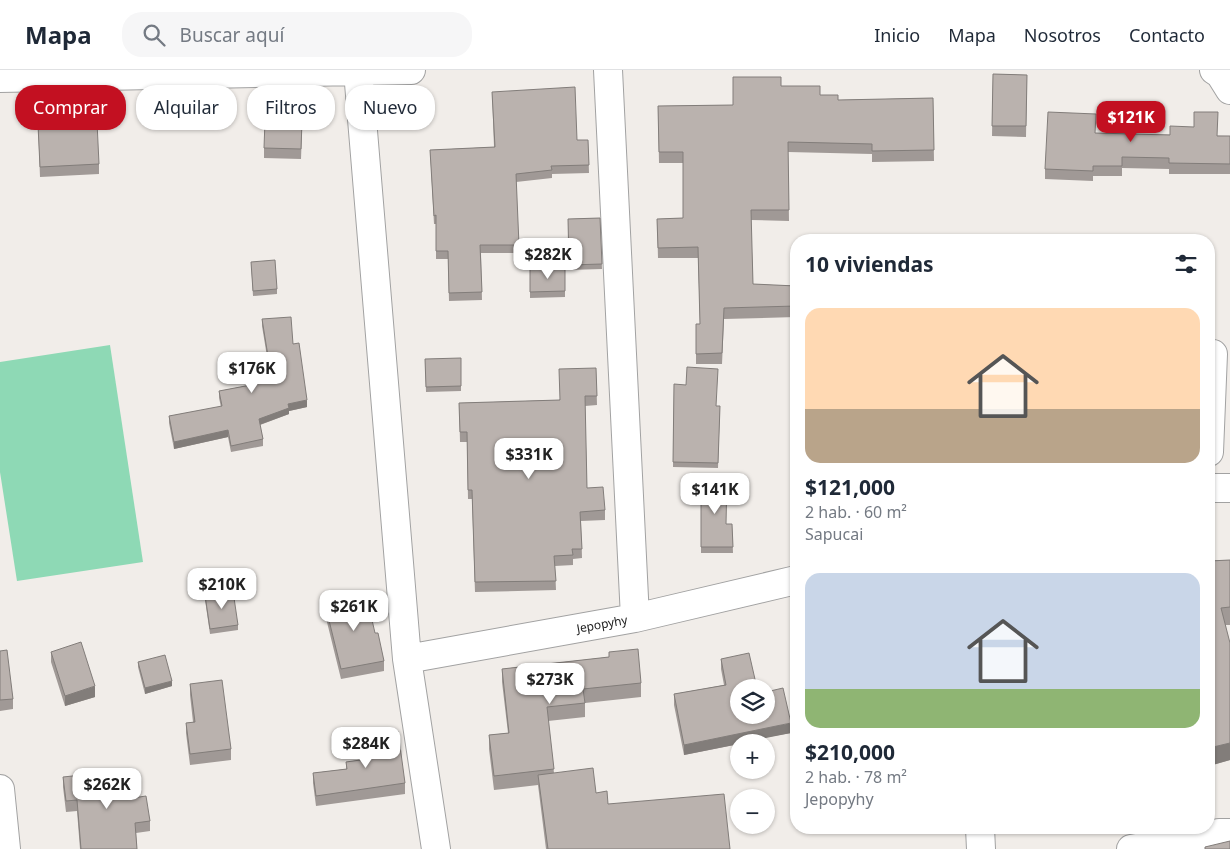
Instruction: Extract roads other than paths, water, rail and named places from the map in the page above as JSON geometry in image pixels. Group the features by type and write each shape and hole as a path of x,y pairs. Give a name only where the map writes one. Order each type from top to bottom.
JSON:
{"street":[{"path":"0,78 101,73 410,70"},
{"path":"608,70 635,618"},
{"path":"1214,70 1220,74 1230,90"},
{"path":"358,71 407,659 436,849"},
{"path":"1215,488 1230,488"},
{"name":"Jepopyhy","path":"407,659 635,618 790,581"},
{"path":"0,789 6,849"},
{"path":"1215,834 1230,833"},
{"path":"981,834 982,849"},
{"path":"1131,849 1214,834"}]}
